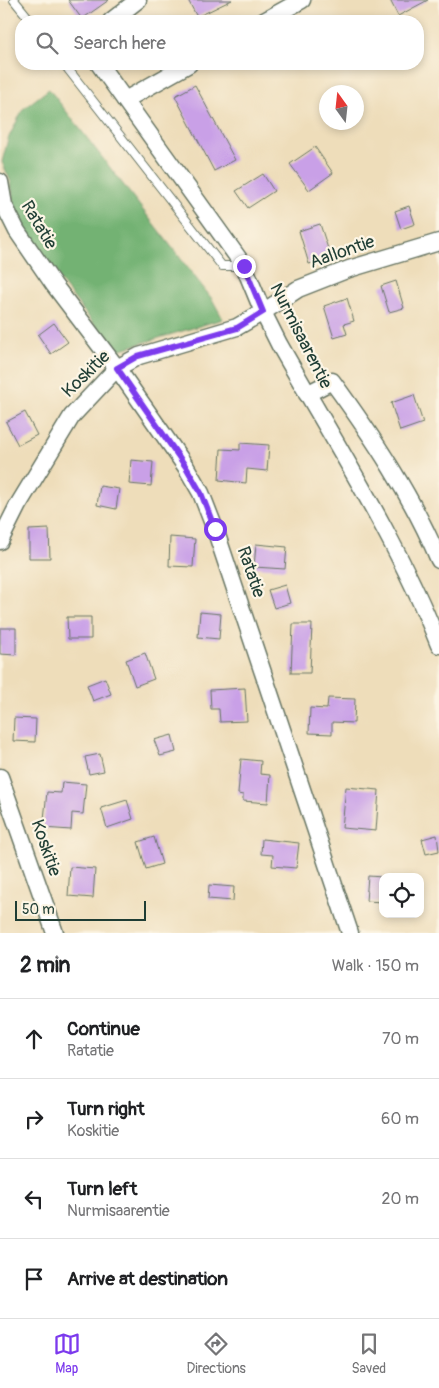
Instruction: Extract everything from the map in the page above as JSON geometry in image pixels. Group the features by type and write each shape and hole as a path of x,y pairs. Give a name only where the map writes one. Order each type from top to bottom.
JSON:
{"street":[{"path":"119,15 138,0"},
{"path":"275,15 302,0"},
{"name":"Nurmisaarentie","path":"103,70 244,266 263,312 399,556 439,645"},
{"path":"125,100 178,70"},
{"name":"Ratatie","path":"0,182 4,205 17,231 54,285 117,368 186,467 201,493 225,558 350,933"},
{"name":"Aallontie","path":"263,312 298,288 350,269 439,242"},
{"name":"Koskitie","path":"0,541 18,505 72,416 117,368 138,356 237,328 263,312"},
{"path":"307,394 332,381 377,443 435,538 439,560"},
{"name":"Koskitie","path":"0,777 55,933"}],"lane":[{"path":"14,0 26,15"},
{"path":"69,70 222,266 244,266"}],"green space":[{"path":"49,89 212,299 223,319 115,351 29,241 14,207 11,182 2,162 8,139 23,109"}],"building":[{"path":"68,0 109,0 88,15 79,15"},
{"path":"188,0 232,0 201,15 196,15"},
{"path":"390,0 428,0 400,15 398,15"},
{"path":"195,85 235,160 214,171 175,96"},
{"path":"315,147 333,173 309,190 290,164"},
{"path":"263,174 274,191 248,208 236,191"},
{"path":"409,206 415,224 401,229 395,211"},
{"path":"320,224 331,258 309,264 299,231"},
{"path":"396,281 404,308 389,312 381,286"},
{"path":"347,298 354,321 344,324 347,334 334,338 324,306"},
{"path":"54,323 68,342 51,354 38,335"},
{"path":"414,395 423,423 400,431 391,403"},
{"path":"25,412 37,435 18,445 6,422"},
{"path":"240,443 269,445 267,471 247,469 246,483 219,480 221,449 240,450"},
{"path":"131,460 153,462 151,486 129,484"},
{"path":"100,486 119,489 116,509 97,505"},
{"path":"49,529 50,558 29,558 29,530"},
{"path":"170,537 195,539 193,567 169,566"},
{"path":"256,544 287,547 285,569 254,567"},
{"path":"285,585 290,603 274,608 268,590"},
{"path":"200,612 221,614 219,639 198,637"},
{"path":"67,617 91,617 91,639 68,639"},
{"path":"293,624 312,624 310,673 291,673"},
{"path":"0,628 16,628 16,655 0,654"},
{"path":"145,653 154,679 135,686 126,660"},
{"path":"105,678 111,694 93,701 87,685"},
{"path":"245,688 247,721 220,722 219,709 211,709 210,690"},
{"path":"328,698 355,699 354,723 332,722 332,734 309,733 310,708 327,709"},
{"path":"14,718 36,719 35,742 13,741"},
{"path":"172,735 176,752 160,756 154,740"},
{"path":"100,754 104,771 89,774 85,757"},
{"path":"241,759 261,761 260,774 270,775 268,803 243,801 243,795 238,794"},
{"path":"62,782 86,784 83,814 72,813 71,830 43,828 47,792 61,793"},
{"path":"346,787 379,790 376,831 342,828"},
{"path":"127,800 133,819 107,828 101,808"},
{"path":"437,835 439,851 426,854 422,839"},
{"path":"154,837 162,864 146,869 138,842"},
{"path":"262,839 299,843 296,868 272,866 273,855 261,854"},
{"path":"70,867 95,869 93,898 68,896"},
{"path":"368,876 379,877 379,902 366,901"},
{"path":"209,885 234,887 233,901 208,899"}],"route":[{"path":"215,529 201,493 186,467 117,368 138,356 210,334 237,328 263,312 244,266"}]}
